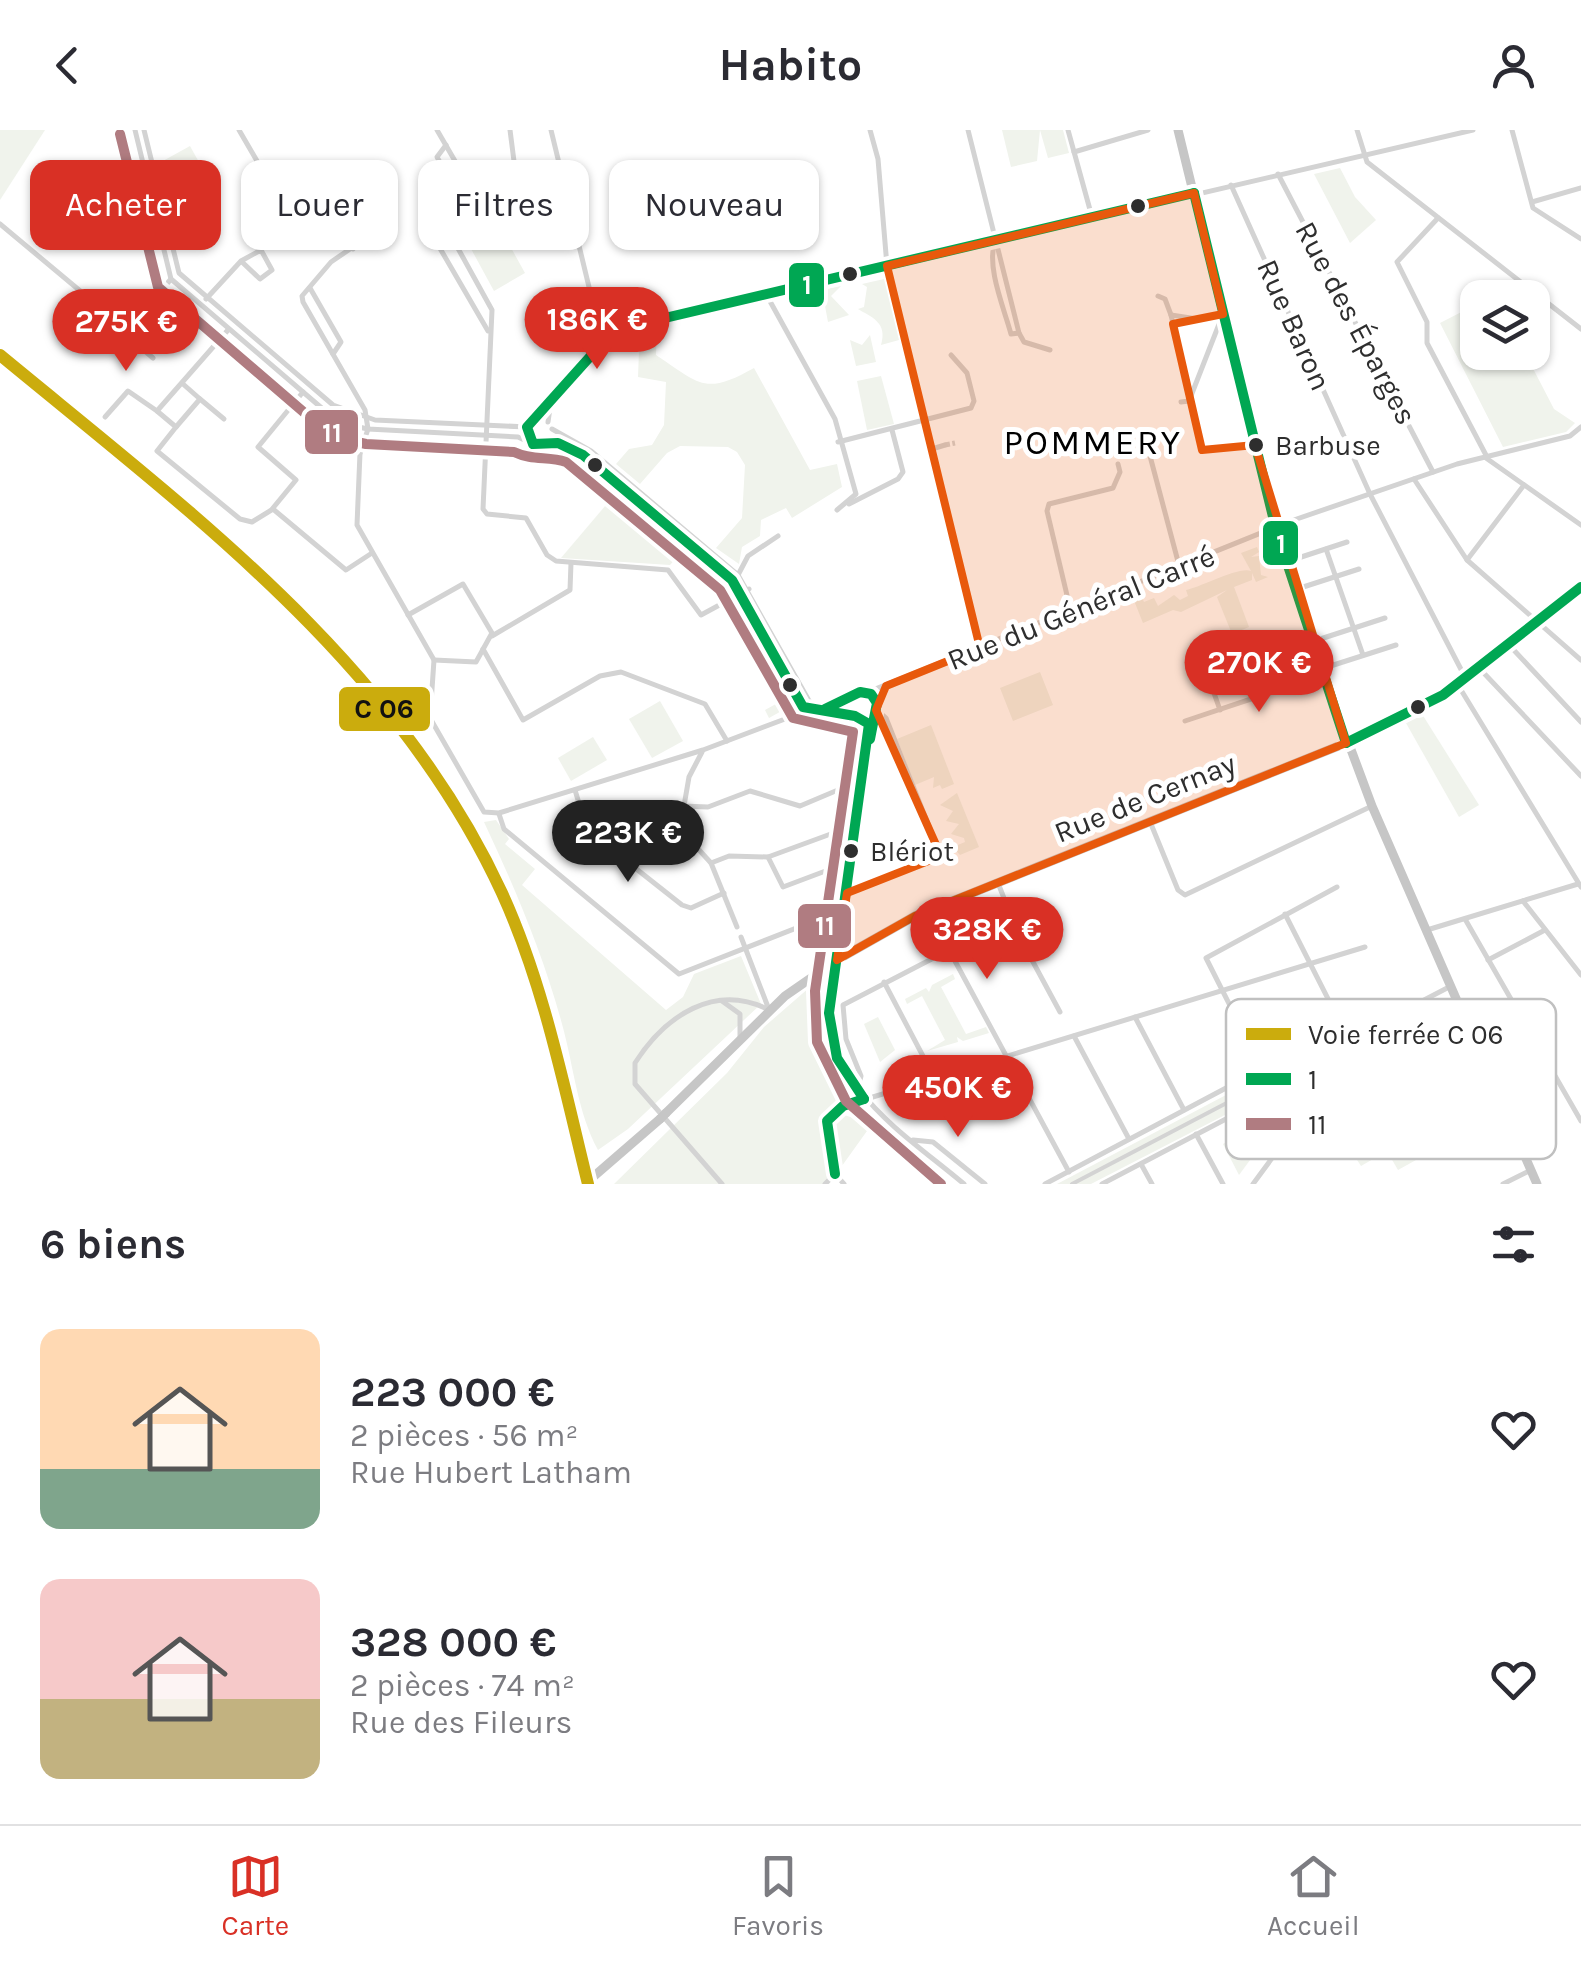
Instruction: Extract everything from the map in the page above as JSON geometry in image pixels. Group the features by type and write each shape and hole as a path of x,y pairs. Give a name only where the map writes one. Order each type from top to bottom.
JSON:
{"main road":[{"path":"1178,130 1294,590 1346,743 1457,999"},
{"name":"Rue de Cernay","path":"585,1184 663,1116 770,1010 836,960 915,916 1400,719 1462,682 1579,593"},
{"path":"1526,1159 1537,1184"}],"street":[{"path":"135,130 171,279 324,410 353,437 360,453"},
{"path":"144,130 179,274 333,405 366,418 527,428"},
{"path":"239,130 258,160"},
{"path":"437,130 455,160"},
{"path":"510,130 516,160"},
{"path":"551,130 558,160"},
{"path":"870,130 878,159 888,266 980,648"},
{"path":"968,130 1019,332 1024,342 1050,350"},
{"path":"1068,130 1092,217"},
{"path":"1073,152 1148,130"},
{"path":"1357,130 1367,162 1581,328"},
{"path":"528,439 527,428 532,421 605,336 766,294 1473,130"},
{"path":"1512,130 1533,208 1581,239"},
{"path":"437,160 446,145"},
{"name":"Rue des Éparges","path":"1278,174 1434,472"},
{"name":"Rue Baron","path":"1231,185 1370,494 1462,682 1580,885"},
{"path":"1532,202 1581,188"},
{"path":"1438,218 1397,262 1426,322 1428,343 1486,457 1581,525"},
{"path":"0,224 127,330 153,358"},
{"path":"206,299 241,261 261,250 272,270 260,279 241,261"},
{"path":"351,250 330,262 303,302 366,418 368,429 360,453 357,525 434,660 430,718 484,812 498,813 703,750 784,719 816,713 866,692 876,700"},
{"path":"441,250 490,334"},
{"path":"459,250 490,305 483,509 488,514 526,518 547,555 570,563 668,570 701,615 749,589"},
{"path":"581,250 605,336"},
{"path":"127,330 179,274"},
{"path":"309,288 340,342 333,354"},
{"path":"766,294 835,419 838,442 856,494 845,506"},
{"path":"1158,296 1165,298 1171,314 1185,402 1205,450 1255,445"},
{"path":"1171,314 1196,319 1223,314"},
{"path":"1185,402 1223,314"},
{"path":"157,411 228,330"},
{"path":"838,442 971,408 974,401 968,373 951,355"},
{"path":"182,384 224,419"},
{"path":"549,442 550,408 562,386"},
{"path":"105,417 128,392 176,427"},
{"path":"200,399 157,450 240,519 252,522 273,508 296,480 258,447 303,392"},
{"path":"324,410 349,425 368,429 486,434 573,449 738,575 816,713"},
{"path":"532,421 550,426 592,452 722,570 741,594 803,707 816,713 854,714 864,718 871,729"},
{"name":"Rue du Général Carré","path":"866,692 1370,494 1434,472 1570,436 1581,427"},
{"path":"837,510 898,479 903,472 892,430"},
{"path":"932,449 945,446"},
{"path":"1150,456 1180,569"},
{"path":"1071,612 1047,511 1049,504 1113,488 1120,472 1118,464"},
{"path":"1414,479 1467,560 1581,660"},
{"path":"1467,560 1524,485"},
{"path":"273,508 342,568 372,554"},
{"path":"738,575 748,556 778,536"},
{"path":"1286,562 1347,542"},
{"path":"1326,549 1363,656"},
{"path":"434,660 476,662 492,636 570,590 570,563"},
{"path":"1294,590 1359,569"},
{"path":"408,615 463,584 492,636"},
{"path":"1311,642 1385,618"},
{"path":"1185,722 1396,644"},
{"path":"1510,646 1581,722"},
{"path":"483,649 523,720 600,676 621,672 705,704 727,741"},
{"path":"1480,669 1581,776"},
{"path":"1210,682 1220,710"},
{"path":"886,686 876,700 871,729 829,1004 830,1031 837,1058 856,1092 964,1184"},
{"path":"851,700 854,714"},
{"path":"864,718 875,712"},
{"path":"847,893 934,859 938,849 886,718 875,712"},
{"path":"703,750 689,776 681,820 686,840 711,862 737,927"},
{"path":"682,806 708,807 750,791 765,792 790,806 800,806 864,780"},
{"path":"575,790 587,830 682,905 691,908 724,894"},
{"path":"1150,822 1178,890 1184,894 1372,806"},
{"path":"498,813 504,829 678,974 845,909"},
{"path":"604,843 681,820"},
{"path":"711,862 729,856 768,857 858,824"},
{"path":"768,857 783,887 852,861"},
{"path":"998,883 1019,936 1060,1012"},
{"path":"1426,930 1580,885"},
{"path":"1226,1001 1206,958 1337,887"},
{"path":"1522,901 1581,975"},
{"path":"1285,914 1329,999"},
{"path":"1464,918 1511,999"},
{"path":"1488,960 1545,930"},
{"path":"741,936 770,1010"},
{"path":"826,1184 835,1174 838,1159 826,1137 827,1121 837,1108 1365,947"},
{"path":"856,1092 862,1076 846,1039 843,1005 942,951 953,955 1069,1172"},
{"path":"884,982 934,1078"},
{"path":"1427,999 1451,986"},
{"path":"722,1184 635,1084 633,1075 641,1053 691,1008 715,998 770,1010"},
{"path":"715,998 740,1014 740,1038"},
{"path":"1135,1017 1184,1110"},
{"path":"1074,1036 1129,1140"},
{"path":"1556,1078 1581,1121"},
{"path":"1045,1184 1226,1088"},
{"path":"1072,1184 1226,1105"},
{"path":"1102,1184 1226,1118"},
{"path":"1196,1134 1222,1184"},
{"path":"912,1140 932,1142 985,1184"},
{"path":"1253,1184 1271,1159"},
{"path":"1141,1164 1152,1184"},
{"path":"1503,1184 1531,1170"},
{"path":"835,1174 844,1184"}],"highlighted area":[{"path":"1194,193 1223,314 1173,324 1202,450 1255,445 1346,743 915,916 837,960 847,893 941,856 876,710 886,686 980,648 887,266"}],"shaded area":[{"path":"0,130 45,130 0,200"},
{"path":"1002,130 1040,130 1037,161 1011,167"},
{"path":"1040,130 1063,130 1069,153 1048,158"},
{"path":"190,146 198,160 165,160"},
{"path":"1340,168 1355,197 1376,220 1350,243 1314,174"},
{"path":"472,250 512,250 525,273 494,291"},
{"path":"884,279 899,340 881,345 880,326 858,309 864,307 867,287 862,284"},
{"path":"841,286 831,296 849,315 828,322 822,290"},
{"path":"1460,313 1460,362 1440,323"},
{"path":"657,328 656,355 693,379 713,384 754,368 810,470 837,464 842,487 792,518 786,508 761,520 760,536 742,547 739,564 716,548 742,518 745,465 737,452 728,447 680,446 667,453 640,484 616,464 629,449 652,445 664,425 666,382 638,377 639,350 632,333"},
{"path":"870,335 876,362 856,366 850,340 862,345"},
{"path":"1464,370 1534,370 1554,409 1575,423 1566,432 1503,447"},
{"path":"881,376 894,424 867,430 857,381"},
{"path":"617,492 684,549 670,565 561,558"},
{"path":"1257,547 1259,552 1251,557 1259,556 1261,575 1268,577 1256,582 1252,573 1252,580 1234,587 1249,627 1232,634 1217,597 1227,590 1181,612 1173,610 1143,623 1133,598 1141,595 1144,602 1154,598 1158,606 1174,595 1180,600 1188,596 1186,590 1251,571 1241,553"},
{"path":"774,669 794,704 769,718 765,710 783,700 775,685 779,682"},
{"path":"1040,672 1053,705 1013,721 1000,688"},
{"path":"660,701 683,741 652,758 629,719"},
{"path":"1422,714 1479,805 1459,817 1406,723"},
{"path":"931,725 954,784 942,789 940,785 933,788 934,777 915,785 897,739"},
{"path":"593,737 607,760 571,781 558,758"},
{"path":"957,793 979,847 960,855 953,847 965,842 964,838 951,834 959,824 946,821 953,811 940,805"},
{"path":"496,820 509,839 505,844 535,869 522,885 666,1010 683,997 694,974 741,956 761,1004 628,1129 598,1150 581,1104 546,972 484,822"},
{"path":"953,974 955,979 941,987 966,1034 986,1027 989,1033 963,1041 957,1037 958,1042 927,1051 945,1040 922,996 907,1004 905,999 926,988 929,992 932,985"},
{"path":"810,987 816,997 819,1055 841,1075 837,1081 846,1092 841,1114 872,1124 829,1184 614,1184 727,1073 764,1027"},
{"path":"878,1017 895,1050 880,1062 864,1024"},
{"path":"1226,1095 1226,1114 1091,1184 1057,1184"},
{"path":"1231,1159 1251,1159 1239,1175"},
{"path":"1392,1159 1418,1159 1398,1170"}],"tunnel":[{"path":"945,445 955,443"}],"transit line":[{"name":"11","path":"120,134 158,287 314,421 343,439 366,444 514,452 566,462 720,590 793,718 853,732 815,991 817,1042 846,1101 941,1184"},
{"name":"1","path":"1194,193 1276,529 1346,743"},
{"name":"1","path":"864,1099 837,1058 829,1013 869,724 855,716 803,707 732,580 583,455 558,443 533,444 527,427 614,330 1194,193"},
{"path":"0,355 144,473 282,597 347,663 406,734 458,810 517,928 552,1037 588,1184"},
{"name":"1","path":"1346,743 1443,695 1581,587"},
{"name":"1","path":"825,709 860,692 871,694 877,703 870,739"},
{"name":"1","path":"835,1174 827,1121 843,1106 864,1099"}],"place":[{"name":"Barbuse","path":"1256,445"},
{"name":"Blériot","path":"851,851"}],"district":[{"name":"POMMERY","path":"1093,442"}]}
